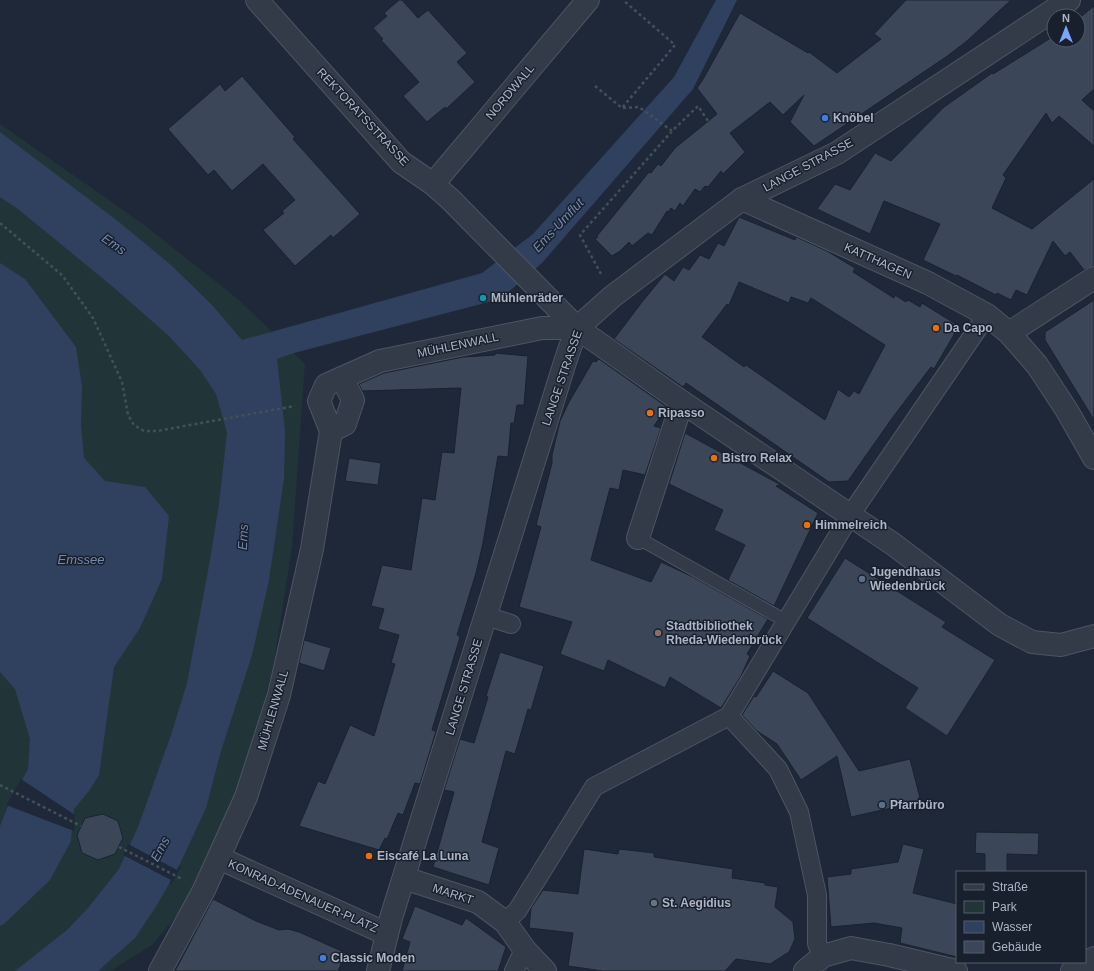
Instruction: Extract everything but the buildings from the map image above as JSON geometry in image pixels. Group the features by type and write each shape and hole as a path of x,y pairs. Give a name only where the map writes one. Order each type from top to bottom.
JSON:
{"street":[{"name":"REKTORATSSTRASSE","path":"257,0 401,162 433,184 451,200 577,328 682,402 851,514 946,582 1000,625 1032,642 1061,645 1094,636"},
{"name":"NORDWALL","path":"433,184 588,0"},
{"name":"LANGE STRASSE","path":"378,971 387,934 404,878 577,328 613,296 742,199 837,153 1069,0"},
{"name":"KATTHAGEN","path":"742,199 928,283 986,315 1009,333 1037,365 1066,409 1094,458"},
{"path":"1009,333 1094,278"},
{"path":"505,922 517,911 594,787 729,716 851,514 986,315"},
{"name":"MÜHLENWALL","path":"160,971 220,858 246,797 279,695 312,549 331,431 319,401 326,385 380,361 542,328 577,328"},
{"path":"331,431 345,424 353,400 342,378"},
{"path":"638,538 682,402"},
{"path":"486,616 511,624"},
{"path":"729,716 778,769 799,812 817,895 817,944 822,956"},
{"name":"KONRAD-ADENAUER-PLATZ","path":"220,858 387,934"},
{"name":"MARKT","path":"404,878 478,902 505,922 525,950 545,971"},
{"path":"805,971 822,956 851,948 890,955 956,971"},
{"path":"514,971 525,950"},
{"path":"1072,971 1084,966 1094,958"}],"lane":[{"path":"638,538 786,621"}],"path":[{"path":"622,108 675,45 623,0"},
{"path":"595,86 622,108 639,107 672,131"},
{"path":"613,296 580,236 672,131 698,106 708,121"},
{"path":"0,223 62,275 94,318 122,382 128,415 134,425 144,431 157,431 302,404"},
{"path":"0,785 81,826"},
{"path":"119,847 178,877"}],"green space":[{"path":"0,124 143,224 239,300 305,364 292,547 274,662 248,771 189,901 152,945 110,971 0,971"}],"water":[{"path":"716,0 737,0 693,89 542,263 500,299 294,353 277,359 285,431 284,478 269,580 252,655 221,751 206,808 179,866 157,905 135,938 98,971 15,971 67,930 88,908 119,869 138,827 171,735 187,683 219,504 227,433 216,394 200,370 169,336 112,286 18,209 0,197 0,132 119,222 171,265 212,305 242,340 482,273 533,234 674,77"},
{"name":"Emssee","path":"0,263 25,279 76,347 82,387 81,425 84,458 105,481 145,487 169,516 162,579 140,628 114,667 99,775 89,791 74,809 71,841 50,880 4,924 0,926 0,826 8,806 28,769 30,739 15,689 0,672"}],"pier":[{"path":"21,779 75,815 74,831 6,805"},
{"path":"128,844 177,870 179,866 181,866 171,885 171,880 123,855"}],"place":[{"name":"Knöbel","path":"825,118"},
{"name":"Mühlenräder","path":"483,298"},
{"name":"Da Capo","path":"936,328"},
{"name":"Ripasso","path":"650,413"},
{"name":"Bistro Relax","path":"714,458"},
{"name":"Himmelreich","path":"807,525"},
{"name":"Jugendhaus Wiedenbrück","path":"862,579"},
{"name":"Stadtbibliothek Rheda-Wiedenbrück","path":"658,633"},
{"name":"Pfarrbüro","path":"882,805"},
{"name":"Eiscafé La Luna","path":"369,856"},
{"name":"St. Aegidius","path":"654,903"},
{"name":"Classic Moden","path":"323,958"}],"water label":[{"name":"Ems-Umflut","path":"558,225"},
{"name":"Ems","path":"114,244"},
{"name":"Ems","path":"243,537"},
{"name":"Ems","path":"160,849"}]}
